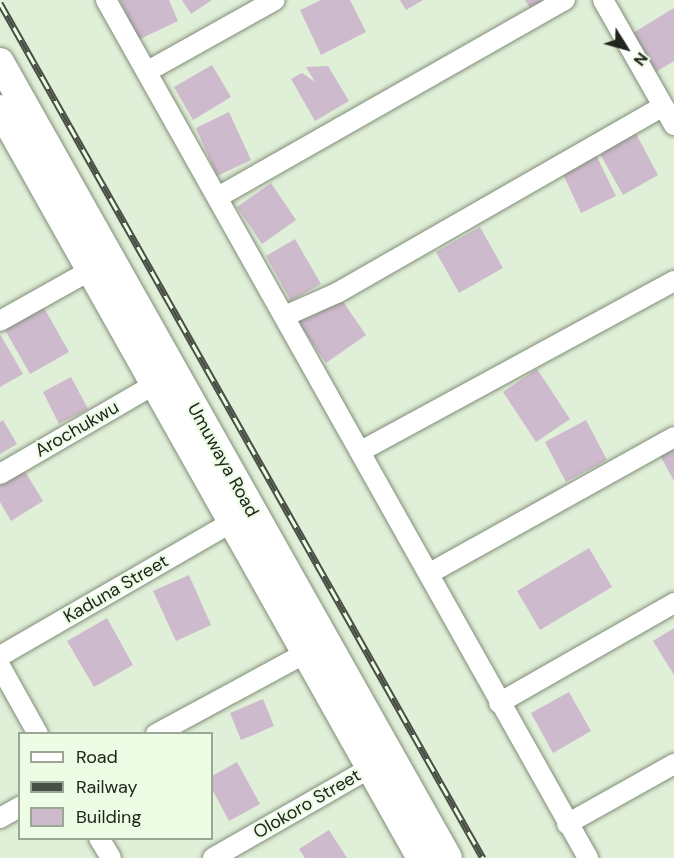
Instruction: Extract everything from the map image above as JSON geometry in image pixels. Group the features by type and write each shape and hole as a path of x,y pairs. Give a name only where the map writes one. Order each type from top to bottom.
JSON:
{"street":[{"path":"106,0 148,71 430,573 499,703 588,858"},
{"path":"148,71 275,0"},
{"path":"218,197 565,0"},
{"path":"612,3 674,125"},
{"name":"Umuwaya Road","path":"0,62 17,139 448,858"},
{"path":"285,316 337,293 663,106"},
{"name":"Umuwaya Road","path":"0,109 155,384 242,516 306,653 421,858"},
{"path":"0,321 91,270"},
{"path":"361,451 674,281"},
{"name":"Arochukwu","path":"0,474 155,384"},
{"path":"430,573 674,437"},
{"name":"Kaduna Street","path":"0,656 242,516"},
{"path":"499,703 674,603"},
{"path":"160,732 306,653"},
{"path":"0,666 37,732"},
{"path":"567,824 674,764"},
{"name":"Olokoro Street","path":"213,858 370,768"},
{"path":"0,818 18,808"},
{"path":"100,840 111,858"}],"building":[{"path":"120,0 169,0 178,21 138,40"},
{"path":"182,0 212,0 191,14"},
{"path":"321,0 350,0 366,32 321,55 300,10"},
{"path":"400,0 423,0 406,10"},
{"path":"525,0 548,0 532,11"},
{"path":"674,8 674,61 656,72 633,33"},
{"path":"212,65 231,97 193,120 174,87"},
{"path":"328,66 349,101 315,121 291,79 302,73 315,82 306,67"},
{"path":"229,112 251,160 217,176 196,128"},
{"path":"635,132 658,175 623,195 599,152"},
{"path":"595,153 616,196 581,213 561,170"},
{"path":"271,183 296,220 262,244 237,207"},
{"path":"480,227 503,268 459,293 436,252"},
{"path":"295,239 321,284 291,301 266,256"},
{"path":"337,293 366,335 326,363 297,321"},
{"path":"43,306 69,352 30,374 4,328"},
{"path":"0,334 23,374 0,387"},
{"path":"537,369 570,419 536,442 503,392"},
{"path":"71,377 88,409 59,424 43,392"},
{"path":"3,420 17,444 0,454 0,422"},
{"path":"586,420 607,460 566,482 545,442"},
{"path":"674,440 674,481 657,450"},
{"path":"23,468 43,501 11,521 0,502 0,482"},
{"path":"589,548 612,587 540,630 517,591"},
{"path":"189,575 211,625 176,641 153,591"},
{"path":"107,618 133,665 94,687 67,641"},
{"path":"674,628 674,675 653,641"},
{"path":"569,692 591,731 553,753 531,713"},
{"path":"263,699 274,726 241,740 230,713"},
{"path":"237,762 260,804 229,821 213,791 213,775"},
{"path":"329,830 347,858 305,858 299,849"}],"railway":[{"path":"0,3 483,858"}]}
